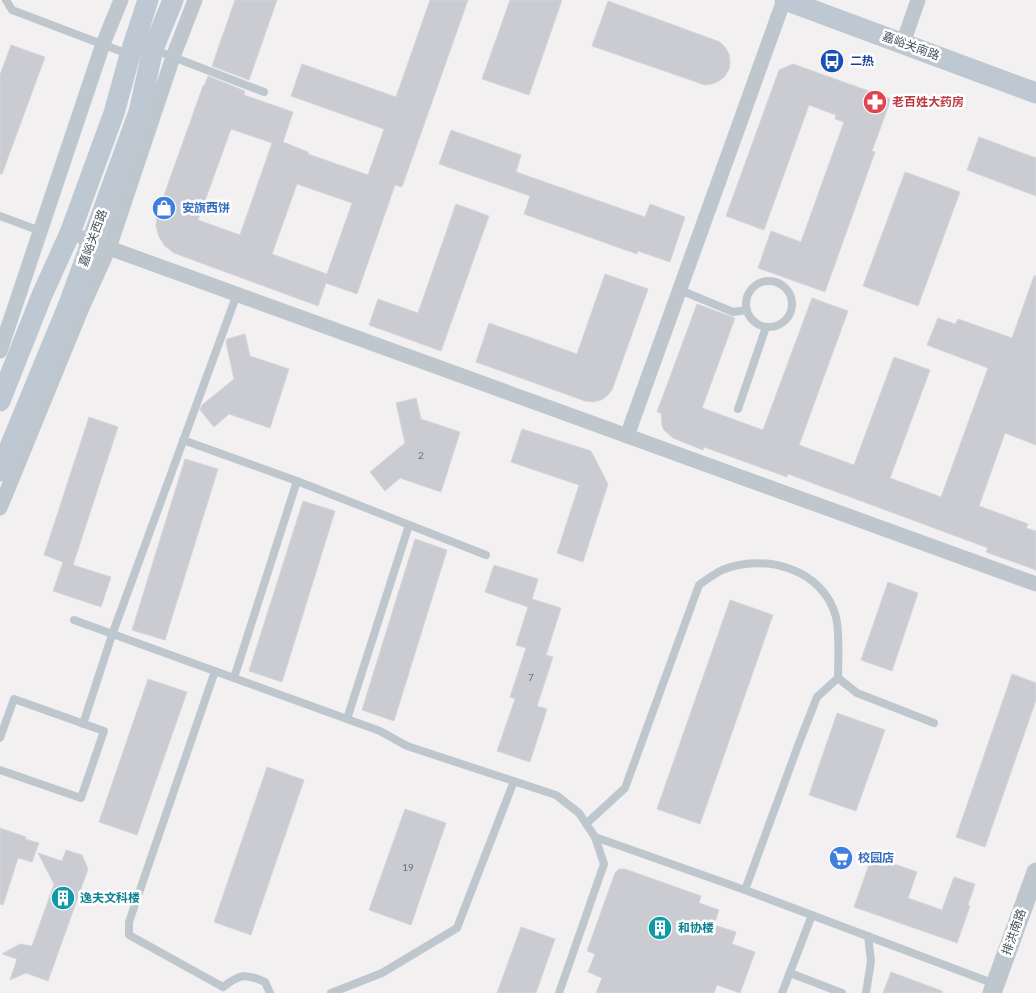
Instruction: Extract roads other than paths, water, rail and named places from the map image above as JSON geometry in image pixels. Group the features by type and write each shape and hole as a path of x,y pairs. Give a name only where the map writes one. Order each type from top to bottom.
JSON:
{"main road":[{"name":"嘉峪关西路","path":"0,401 42,295 70,233 114,113 148,0"},
{"name":"嘉峪关西路","path":"0,471 69,304 100,245 139,112 153,49 173,0"},
{"name":"嘉峪关南路","path":"785,0 1036,93"}],"street":[{"path":"0,351 103,44 121,0"},
{"path":"0,508 82,308 100,245 195,0"},
{"path":"627,436 785,0"},
{"path":"903,43 918,0"},
{"path":"70,233 1036,584"},
{"name":"排洪南路","path":"994,988 1036,872"}],"lane":[{"path":"6,0 12,10 130,55"},
{"path":"153,49 264,92"},
{"path":"0,216 40,231"},
{"path":"772,281 780,284 787,290 791,298 792,307 789,316 775,326 766,327 757,324 750,318 747,310 746,301 749,293 755,286 763,282 772,281"},
{"path":"680,290 734,312 747,310"},
{"path":"83,724 112,635 236,294"},
{"path":"738,409 766,327"},
{"path":"183,440 297,481 486,555"},
{"path":"234,678 297,481"},
{"path":"347,719 409,525"},
{"path":"586,824 625,788 699,585 721,570 746,564 772,564 798,571 815,582 828,598 836,617 838,678 818,697 798,743 745,890"},
{"path":"74,620 380,731 407,746 556,795 579,813 595,837 604,864 559,993"},
{"path":"215,671 128,922 128,935 222,990 236,977 250,975 265,982 270,993"},
{"path":"838,678 857,693 934,723"},
{"path":"0,738 14,699 104,731 81,798 0,770"},
{"path":"331,993 382,973 457,928 514,781"},
{"path":"595,837 868,936 994,988"},
{"path":"782,993 812,915"},
{"path":"866,993 871,961 868,936"},
{"path":"790,973 842,993"}],"place":[{"name":"二热","path":"832,61"},
{"name":"老百姓大药房","path":"875,102"},
{"name":"安旗西饼","path":"164,208"},
{"name":"校园店","path":"841,858"},
{"name":"逸夫文科楼","path":"63,898"},
{"name":"和协楼","path":"660,928"}]}
